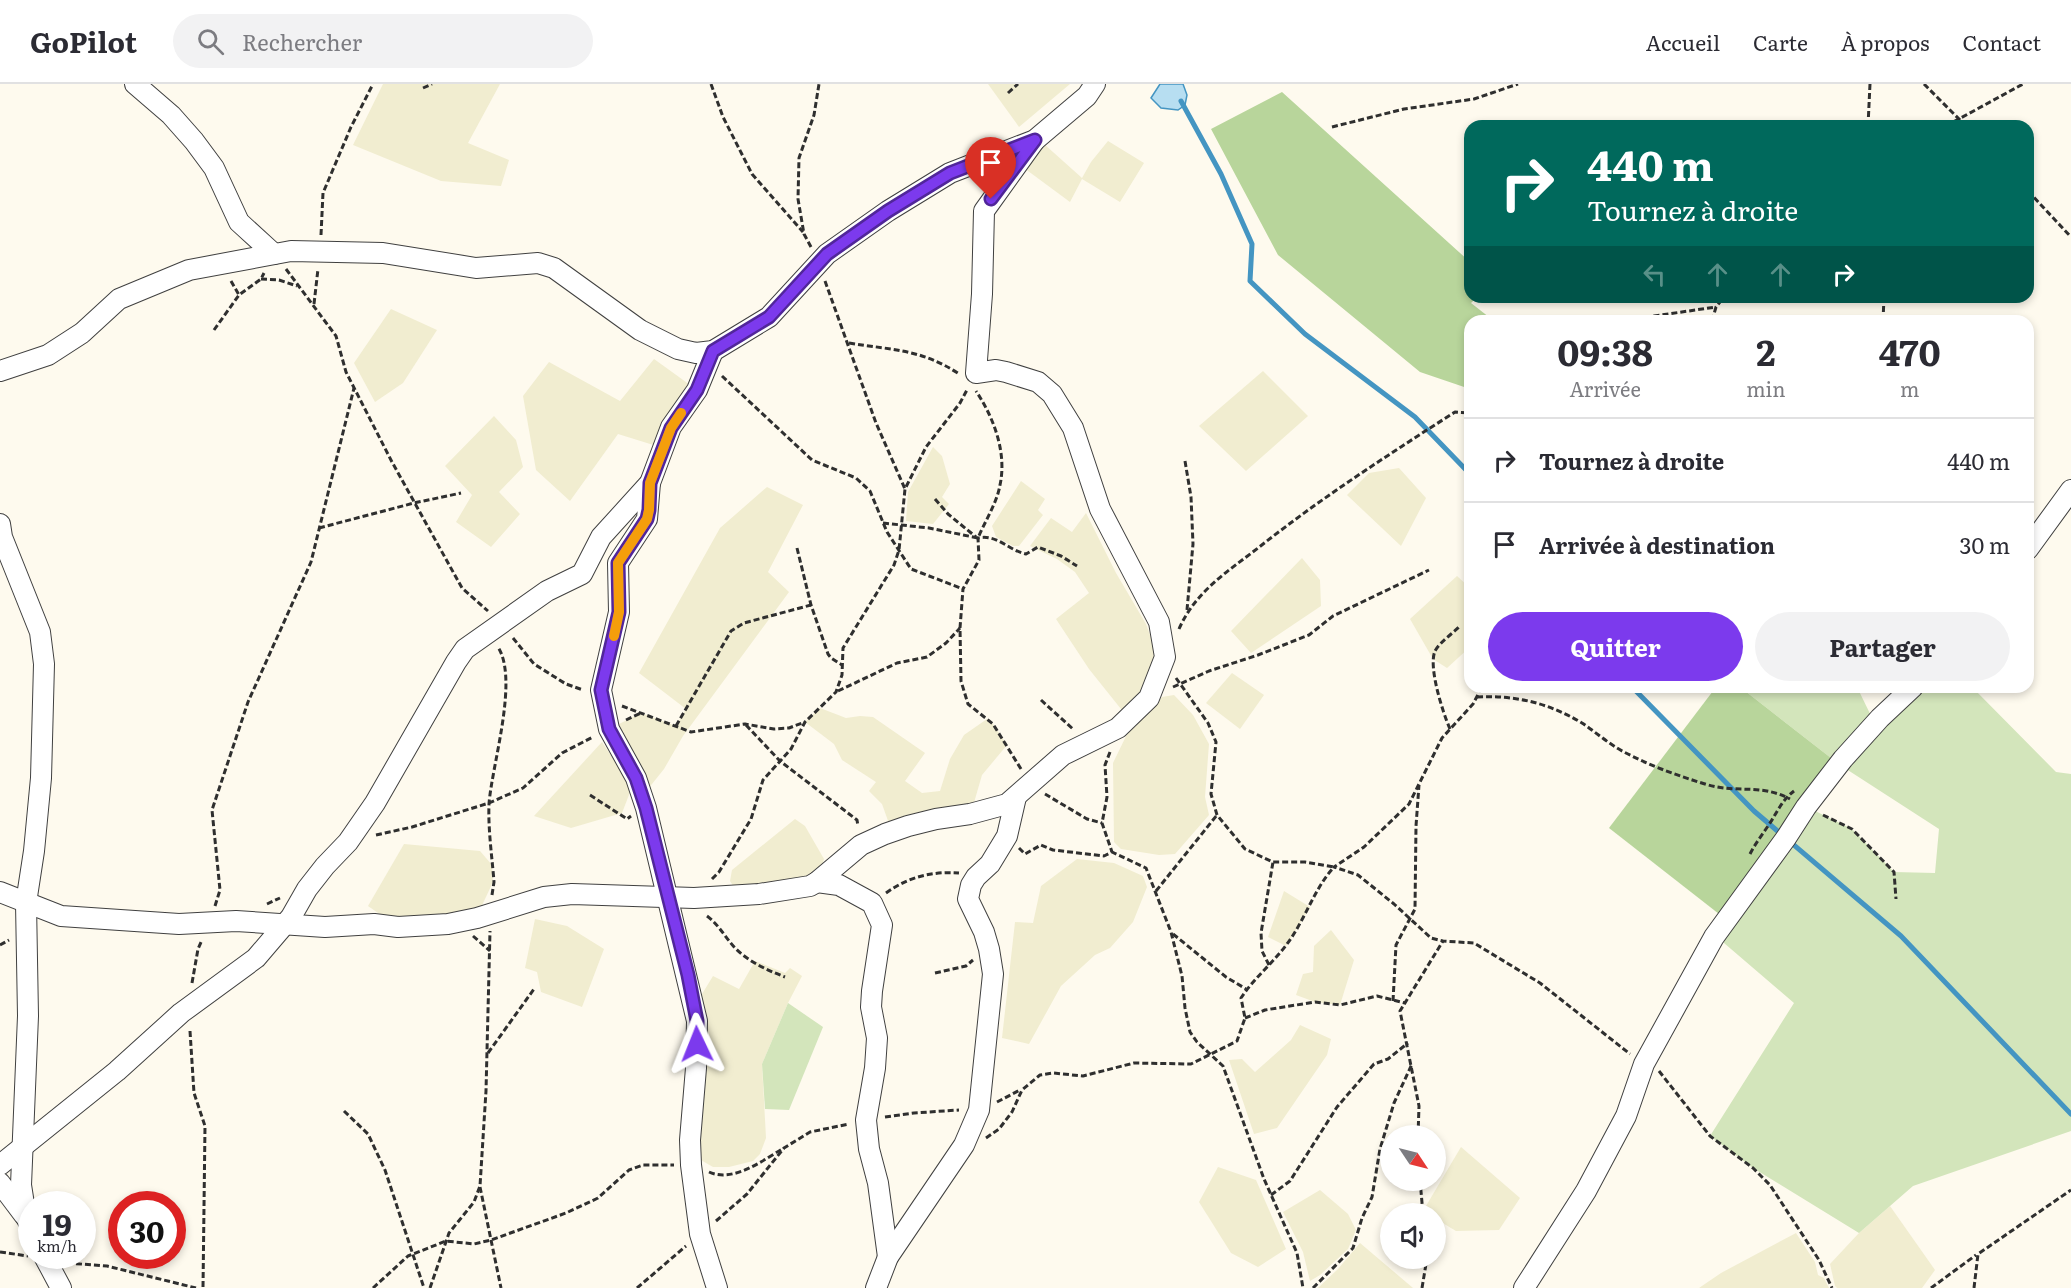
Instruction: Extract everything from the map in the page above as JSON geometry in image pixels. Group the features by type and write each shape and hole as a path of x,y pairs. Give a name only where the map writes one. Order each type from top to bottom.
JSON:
{"street":[{"path":"135,84 171,115 194,141 214,168 239,222 274,254"},
{"path":"0,892 61,916 179,924 236,921 325,927 374,924 398,927 448,924 477,918 543,897 572,894 694,898 759,894 810,886 861,845 908,826 1007,804 1063,755 1118,728 1149,698 1166,657 1159,622 1100,509 1073,428 1052,394 1038,382 996,370 973,378 982,294 984,211 1035,140 1087,96 1095,84"},
{"path":"717,1288 700,1234 691,1165 690,1140 697,1021 646,808 636,778 609,729 601,690 619,612 618,563 647,519 650,483 671,428 697,390 711,357 769,317 827,254 888,211 950,173 1035,140"},
{"path":"0,371 48,355 82,333 119,299 189,270 300,250 383,253 476,268 538,263 559,271 640,330 678,349 711,357"},
{"path":"0,1165 117,1071 188,1008 256,958 285,924 313,881 348,842 375,803 465,649 547,591 582,574 601,537 650,483"},
{"path":"2034,541 2071,490"},
{"path":"0,524 2,537 40,632 44,664 41,778 26,903 28,1016 22,1191"},
{"path":"1524,1288 1586,1191 1626,1116 1646,1060 1714,937 1843,759 1880,718 1907,693"},
{"path":"876,1288 888,1257 964,1145 979,1110 993,974 989,949 968,899 971,885 990,864 1007,836 1023,791"},
{"path":"817,882 839,885 872,903 882,925 871,1007 877,1038 875,1068 866,1120 869,1149 878,1183 888,1257"},
{"path":"0,1183 18,1209"},
{"path":"51,1269 61,1288"}],"path":[{"path":"314,306 323,193 351,127 373,84"},
{"path":"423,87 432,84"},
{"path":"711,84 723,117 752,174 804,234 818,263 849,343 876,423 905,489"},
{"path":"804,234 798,199 799,158 814,115 819,84"},
{"path":"1008,93 1018,84"},
{"path":"1332,127 1404,110 1474,99 1518,84"},
{"path":"1868,120 1870,84"},
{"path":"1924,84 1959,119 2023,84"},
{"path":"2034,197 2071,237"},
{"path":"214,330 238,295 261,279 274,254 336,336 346,372 414,503 462,588 494,627 534,664 566,684 691,732 745,724 774,729 789,728 806,722"},
{"path":"261,279 279,280 300,287"},
{"path":"1714,315 1719,303"},
{"path":"1660,315 1716,307"},
{"path":"849,343 911,351 941,362 973,378 996,431 1003,463 1000,487 978,538 979,560 963,589 960,628 961,681 964,695 968,704 993,724 1014,756 1023,791 1087,819 1102,823"},
{"path":"711,357 813,460 856,478 870,491 883,523 911,569 963,589"},
{"path":"836,692 843,648 894,565 899,550 905,489 926,447 960,403 973,378"},
{"path":"203,1288 205,1126 194,1093 188,1008 198,949 210,923 220,890 212,810 248,702 311,562 354,388"},
{"path":"1186,611 1207,588 1285,526 1363,471 1455,411 1464,412"},
{"path":"1178,630 1186,611 1193,544 1191,497 1185,461"},
{"path":"319,528 461,493"},
{"path":"935,499 948,514 978,538"},
{"path":"883,523 978,538 987,536 1002,542 1015,552 1026,554 1038,547 1061,556 1077,566"},
{"path":"797,548 811,605 828,654 842,665"},
{"path":"1149,698 1309,635 1333,616 1429,570"},
{"path":"676,726 731,632 744,622 811,605"},
{"path":"494,627 506,670 505,700 489,803 494,882 490,913 487,1054 480,1186 501,1288"},
{"path":"1450,729 1441,708 1433,659 1436,648 1459,627"},
{"path":"694,898 719,872 751,819 763,780 791,749 806,722 836,692 897,663 927,657 946,643 960,628"},
{"path":"1166,657 1180,684 1208,723 1216,742 1212,794 1217,815 1245,849 1273,862 1305,862 1334,867 1358,875 1431,938 1474,944 1540,983 1646,1060 1710,1137 1753,1168 1770,1185 1819,1260 1832,1288"},
{"path":"373,1288 408,1256 446,1241 474,1244 491,1240 566,1213 598,1198 629,1170 643,1165 691,1165 715,1175 742,1172 810,1132 914,1113 979,1110 1022,1090 1040,1075 1083,1076 1134,1063 1191,1064 1211,1055 1237,1041 1245,1018 1241,998 1295,932 1325,877 1334,867 1364,847 1409,804 1442,738 1473,705 1479,693"},
{"path":"1477,697 1516,697 1554,707 1626,753 1674,774 1719,788 1764,789 1786,797 1852,829 1894,872 1896,899"},
{"path":"1041,700 1088,743"},
{"path":"348,842 412,827 489,803 524,788 562,753 641,713"},
{"path":"745,724 780,761 857,820 861,845"},
{"path":"1118,728 1105,765 1107,797 1102,823 1112,852 1146,868 1156,891 1171,933 1182,976 1190,1032 1222,1066 1270,1195 1297,1252 1303,1288"},
{"path":"1393,1000 1396,945 1414,909 1416,826 1420,784"},
{"path":"590,795 627,819 646,808"},
{"path":"1156,891 1217,815"},
{"path":"1007,836 1025,854 1041,846 1053,850 1104,856 1112,852"},
{"path":"1269,965 1262,951 1261,933 1273,862"},
{"path":"872,903 890,890 919,876 942,872 980,874"},
{"path":"706,916 743,955 784,977"},
{"path":"1171,933 1246,990"},
{"path":"1418,1125 1419,1106 1400,1011 1443,941"},
{"path":"935,973 966,966 989,949"},
{"path":"487,1054 534,989"},
{"path":"1245,1018 1265,1010 1315,1002 1340,1005 1377,996 1405,1003"},
{"path":"1270,1195 1290,1181 1338,1107 1374,1064 1388,1059 1408,1043"},
{"path":"1313,1288 1353,1248 1362,1218 1372,1197 1380,1149 1394,1103 1412,1064"},
{"path":"964,1145 990,1136 999,1129 1012,1112 1022,1090"},
{"path":"344,1111 368,1134 385,1170 424,1288"},
{"path":"637,1288 747,1194 784,1148"},
{"path":"430,1288 449,1233 474,1202 480,1186"},
{"path":"1931,1288 2071,1190"},
{"path":"0,1252 18,1254"},
{"path":"1974,1288 1978,1254"},
{"path":"96,1265 196,1288"},
{"path":"1422,1288 1425,1269"}],"shaded area":[{"path":"383,84 500,84 468,143 509,160 501,186 441,181 353,145"},
{"path":"988,84 1070,84 1019,127"},
{"path":"1108,141 1144,163 1120,202 1082,179 1070,202 1024,168 1044,144 1082,178 1091,162"},
{"path":"391,309 437,330 403,383 375,402 354,363"},
{"path":"654,359 697,390 663,448 618,434 570,501 536,470 523,396 549,362 620,401"},
{"path":"1263,371 1308,416 1246,471 1199,426"},
{"path":"494,416 516,440 523,467 499,492 520,514 491,547 456,522 472,495 445,466"},
{"path":"933,447 942,456 950,484 942,497 949,504 933,524 906,521 908,492"},
{"path":"1399,468 1426,498 1401,546 1347,495 1369,473"},
{"path":"1021,481 1045,499 1038,510 1043,515 1019,546 1013,546 996,537 992,526"},
{"path":"767,487 803,505 768,572 789,592 683,736 664,769 648,789 615,726 641,713 676,726 686,709 639,673 720,528"},
{"path":"1086,513 1116,573 1146,624 1157,654 1148,693 1125,714 1089,669 1056,619 1089,593 1075,572 1057,559 1030,546 1051,518 1072,532"},
{"path":"1302,558 1320,580 1321,606 1251,653 1231,631"},
{"path":"1457,576 1464,582 1464,652 1447,668 1433,659 1410,619"},
{"path":"1232,673 1264,695 1240,729 1206,703"},
{"path":"1174,695 1193,715 1209,744 1205,797 1209,815 1175,854 1159,855 1121,849 1114,842 1113,763 1129,730 1162,697"},
{"path":"820,708 846,718 873,717 925,753 905,781 922,793 940,791 950,759 964,735 987,719 1007,745 982,775 971,813 892,832 882,804 869,791 876,782 842,760 834,744 805,722"},
{"path":"602,742 632,787 622,813 571,828 534,816"},
{"path":"795,819 805,826 824,859 819,875 737,892 730,881 732,870"},
{"path":"404,844 480,851 492,865 493,882 477,916 397,926 368,906"},
{"path":"1077,859 1114,863 1143,876 1147,887 1133,922 1110,948 1095,955 1061,986 1029,1044 1002,1038 1015,922 1033,923 1041,886"},
{"path":"1284,891 1310,907 1286,946 1268,937"},
{"path":"535,919 567,926 604,949 582,1007 541,992 537,972 525,968"},
{"path":"1331,930 1354,960 1340,1005 1315,1002 1296,995 1303,974 1313,972 1314,946"},
{"path":"755,961 785,973 790,968 802,976 762,1064 766,1138 760,1154 753,1161 729,1167 713,1167 699,1159 699,999 713,976 739,989"},
{"path":"1300,1025 1331,1039 1327,1055 1277,1128 1254,1134 1229,1060 1242,1059 1255,1072 1291,1040"},
{"path":"1461,1147 1520,1198 1499,1230 1456,1231 1446,1225 1446,1203 1428,1203 1435,1191 1446,1191 1446,1172"},
{"path":"1218,1167 1256,1180 1286,1249 1258,1267 1231,1253 1199,1202"},
{"path":"1320,1190 1348,1214 1356,1230 1348,1249 1320,1275 1310,1281 1303,1252 1283,1212"},
{"path":"1890,1206 1935,1270 1922,1288 1837,1288 1830,1264 1859,1233"},
{"path":"1796,1233 1815,1262 1818,1275 1824,1278 1829,1288 1699,1288 1721,1273"},
{"path":"1360,1243 1380,1260 1380,1269 1391,1269 1413,1288 1318,1288"}],"green space":[{"path":"1282,92 1464,257 1464,303 1471,303 1486,315 1464,315 1464,387 1420,372 1278,255 1211,129"},
{"path":"1711,693 1748,693 1840,765 1728,921 1609,828"},
{"path":"1748,693 1860,693 1877,728 1912,693 1978,693 2056,772 2071,774 2071,1131 1913,1186 1859,1233 1753,1168 1710,1136 1794,1003 1717,937 1809,808 1852,829 1894,872 1935,873 1939,829 1840,765"},
{"path":"788,1003 823,1027 789,1110 765,1109 762,1064"}],"water":[{"path":"1160,84 1183,84 1187,95 1185,105 1178,110 1161,108 1151,98"}],"waterway":[{"path":"1181,101 1221,174 1252,244 1250,281 1305,334 1415,417 1464,468"},
{"path":"1638,693 1754,811 1901,936 2071,1114"}],"slow traffic":[{"path":"614,636 619,612 618,563 647,519 650,483 671,428 681,413"}],"route":[{"path":"697,1044 697,1021 688,975 646,808 636,778 609,729 601,690 619,612 618,563 647,519 650,483 671,428 697,390 713,351 769,317 827,254 888,211 950,173 1035,140 991,199"}]}
